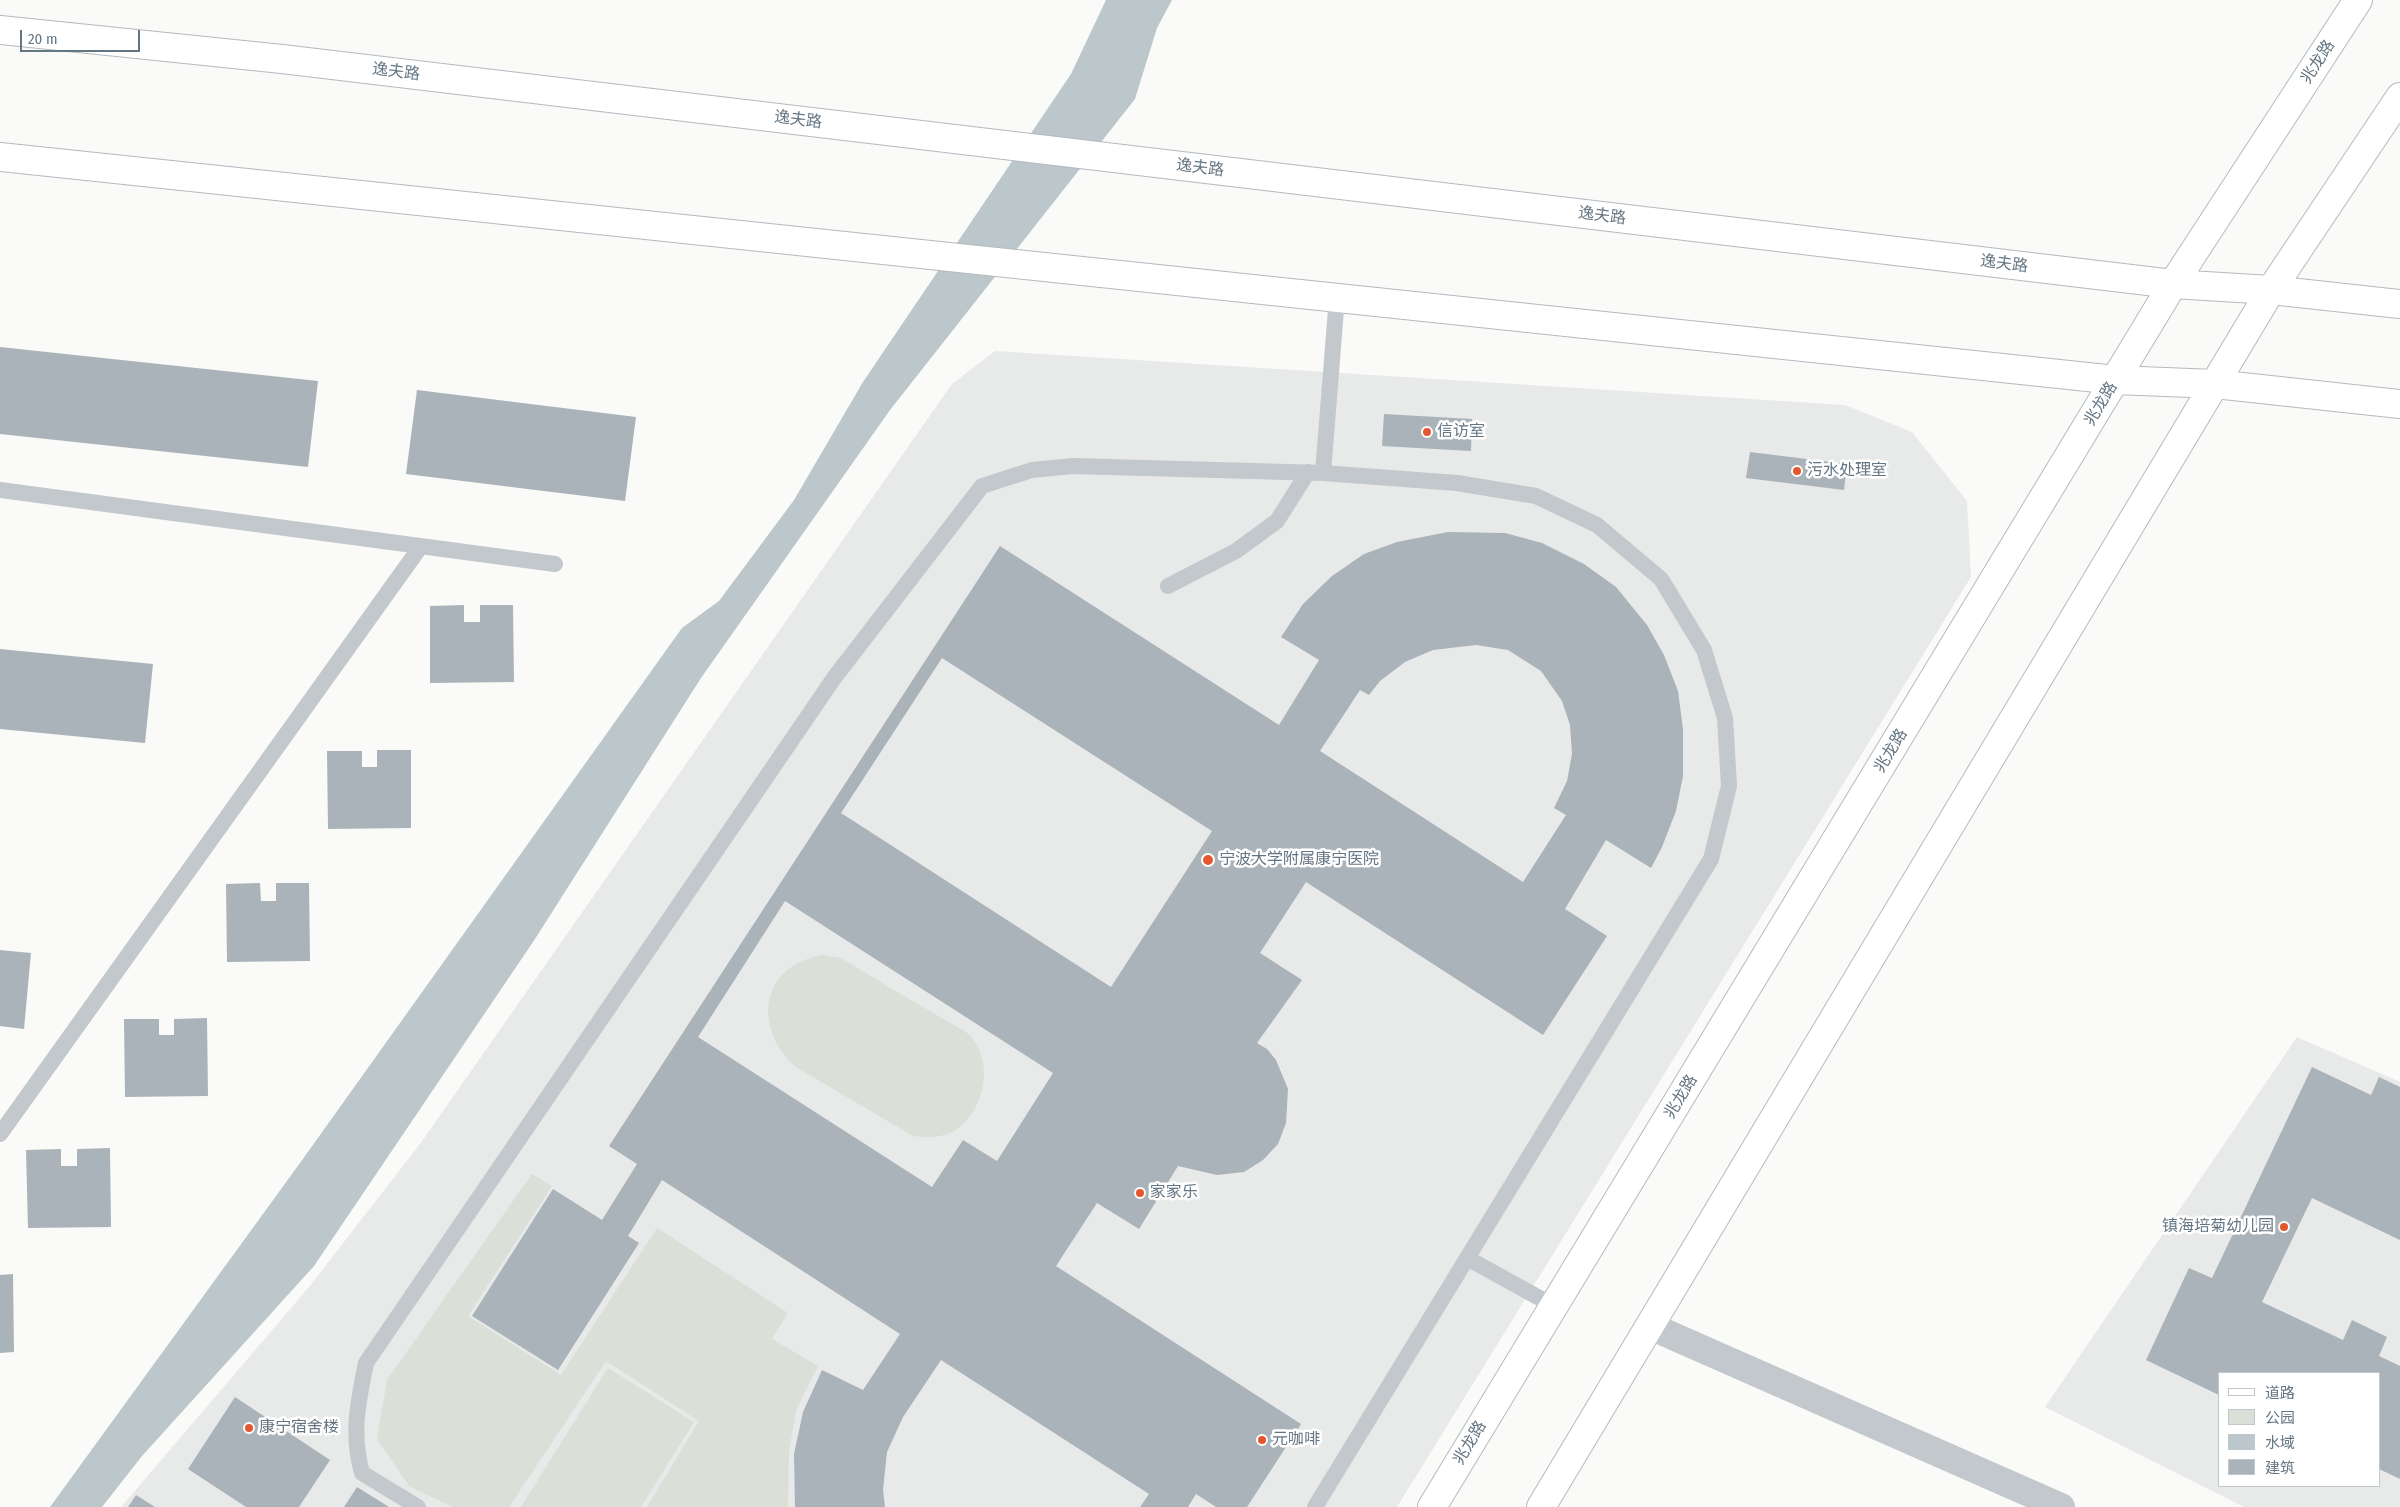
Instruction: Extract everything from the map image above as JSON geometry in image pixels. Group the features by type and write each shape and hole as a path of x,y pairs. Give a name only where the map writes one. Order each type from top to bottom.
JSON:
{"main road":[{"name":"兆龙路","path":"1432,1507 2173,284 2358,0"},
{"name":"逸夫路","path":"0,30 292,60 2173,284 2271,290 2400,304"},
{"path":"1541,1507 2271,290 2400,97"},
{"path":"0,157 2116,380 2215,384 2400,404"}],"street":[{"path":"1650,1326 2061,1507"}],"lane":[{"path":"1168,586 1236,551 1277,521 1316,473 1337,297"},
{"path":"418,1507 362,1473 356,1451 357,1411 366,1363 834,678 982,486 1032,470 1073,466 1316,473 1457,483 1536,496 1597,525 1661,579 1704,650 1725,718 1729,786 1711,859 1315,1507"},
{"path":"0,490 555,564"},
{"path":"0,1134 421,546"},
{"path":"1467,1258 1554,1306"}],"shaded area":[{"name":"宁波大学附属康宁医院","path":"995,351 1845,405 1912,432 1967,501 1971,577 1397,1507 121,1507 309,1287 420,1144 952,384"},
{"name":"镇海培菊幼儿园","path":"2297,1037 2400,1082 2400,1507 2244,1507 2045,1407"}],"green space":[{"path":"823,955 841,958 961,1029 972,1038 981,1056 984,1075 983,1085 977,1104 960,1127 939,1136 913,1136 796,1067 782,1051 773,1034 769,1017 769,1000 775,985 786,971 802,961"},
{"path":"532,1174 552,1186 468,1316 561,1375 657,1228 788,1313 772,1339 818,1366 796,1410 789,1452 788,1507 647,1507 699,1421 606,1361 509,1507 452,1507 409,1486 377,1439 387,1380"},
{"path":"608,1368 694,1422 641,1507 521,1507"}],"water":[{"path":"1106,0 1172,0 1157,28 1135,99 890,410 701,678 535,939 314,1266 142,1456 102,1507 50,1507 300,1163 682,628 719,601 794,500 863,382 1071,74"}],"building":[{"path":"0,347 318,381 308,467 0,434"},
{"path":"417,390 636,417 625,501 406,474"},
{"name":"信访室","path":"1384,414 1472,419 1471,451 1382,446"},
{"name":"污水处理室","path":"1750,452 1847,464 1844,490 1746,478"},
{"path":"1448,532 1505,533 1542,543 1584,564 1616,587 1647,625 1664,655 1678,691 1683,729 1683,776 1676,811 1662,847 1651,868 1606,840 1565,909 1607,936 1543,1035 1306,882 1260,953 1302,980 1257,1043 1267,1049 1276,1060 1288,1089 1286,1123 1278,1144 1263,1160 1244,1172 1217,1175 1178,1166 1139,1229 1097,1203 1056,1266 1301,1424 1247,1507 1216,1507 1196,1494 1188,1507 1140,1507 1149,1494 941,1360 903,1417 887,1452 883,1490 885,1507 795,1507 794,1454 803,1412 822,1370 863,1390 900,1334 662,1180 628,1236 639,1243 558,1370 472,1316 553,1189 602,1220 637,1164 609,1146 1000,546 1279,725 1319,660 1281,637 1303,604 1332,576 1364,554 1397,542","holes":["1476,645 1508,650 1541,671 1562,701 1570,725 1572,754 1567,781 1554,808 1566,815 1523,882 1320,751 1360,690 1369,695 1380,681 1405,662 1433,650","942,658 1212,831 1111,987 841,813","785,901 1053,1073 997,1161 963,1140 932,1187 698,1037"]},
{"path":"464,605 464,622 480,622 480,605 513,605 514,682 430,683 430,606"},
{"path":"0,649 153,664 145,743 0,729"},
{"path":"377,750 411,750 411,828 328,829 327,751 362,751 362,767 377,767"},
{"path":"260,883 261,901 276,901 276,883 309,883 310,961 227,962 226,884"},
{"path":"0,950 31,953 24,1029 0,1026"},
{"path":"207,1018 208,1096 125,1097 124,1019 159,1019 159,1035 174,1035 174,1019"},
{"path":"2312,1067 2371,1095 2379,1077 2400,1087 2400,1240 2312,1198 2262,1302 2343,1340 2352,1320 2387,1337 2379,1356 2400,1366 2400,1479 2380,1469 2380,1372 2218,1372 2218,1395 2146,1360 2189,1268 2212,1278"},
{"path":"110,1148 111,1227 28,1228 26,1150 61,1149 61,1166 77,1166 77,1149"},
{"path":"13,1274 14,1352 0,1353 0,1275"},
{"name":"康宁宿舍楼","path":"235,1397 330,1460 299,1507 246,1507 188,1469"},
{"path":"357,1487 389,1507 344,1507"},
{"path":"136,1495 155,1507 128,1507"}],"place":[{"name":"信访室","path":"1427,432"},
{"name":"污水处理室","path":"1797,471"},
{"name":"宁波大学附属康宁医院","path":"1208,860"},
{"name":"家家乐","path":"1140,1193"},
{"name":"镇海培菊幼儿园","path":"2284,1227"},
{"name":"康宁宿舍楼","path":"249,1428"},
{"name":"元咖啡","path":"1262,1440"}]}
